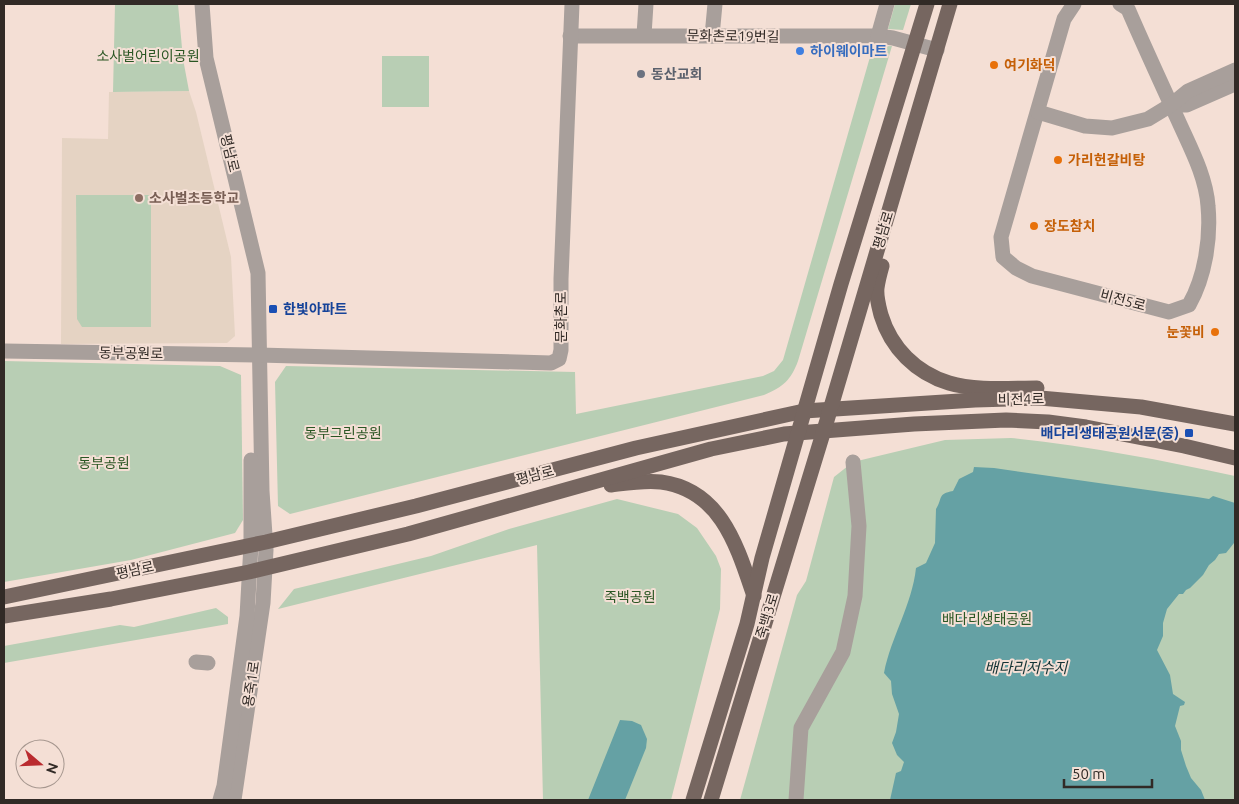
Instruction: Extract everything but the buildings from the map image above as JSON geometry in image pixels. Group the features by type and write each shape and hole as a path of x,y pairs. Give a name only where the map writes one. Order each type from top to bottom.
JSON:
{"main road":[{"name":"평남로","path":"798,433 841,284 927,4"},
{"name":"평남로","path":"4,616 111,599 249,572 408,534 711,450 784,434 823,432 950,4"},
{"path":"907,150 904,190 881,267 877,290 879,308 893,343 912,364 928,375 949,383 965,386 1048,388 1076,400"},
{"name":"비전4로","path":"804,411 1040,398 1142,407 1235,424"},
{"name":"평남로","path":"4,597 259,544 416,506 636,448 804,411"},
{"name":"비전4로","path":"823,432 914,424 1006,420 1048,422 1086,427 1235,458"},
{"name":"죽백3로","path":"711,800 823,432"},
{"name":"죽백3로","path":"693,800 747,624 762,558 798,433"},
{"path":"585,485 659,481 681,486 702,498 718,514 733,536 754,596"}],"street":[{"path":"197,4 202,68 250,277 255,355"},
{"name":"평남로","path":"202,4 206,58 258,273 255,355 262,491 259,544 265,568"},
{"name":"문화촌로","path":"255,355 551,364 559,360 561,350 561,269 572,4"},
{"path":"644,35 646,4"},
{"path":"712,36 715,4"},
{"path":"878,36 887,4"},
{"name":"비전5로","path":"1074,4 1064,19 1001,237 1003,257 1016,268 1032,276 1169,312 1189,305 1197,290 1206,253 1208,205 1204,184 1191,150 1128,9 1120,4"},
{"name":"문화촌로19번길","path":"570,36 878,36 893,38 937,50"},
{"path":"1038,112 1085,126 1112,128 1148,119 1171,105 1188,90 1235,70"},
{"path":"1171,105 1187,105 1235,84"},
{"name":"동부공원로","path":"4,351 255,355"},
{"path":"796,800 801,728 843,652 855,596 859,526 853,462"},
{"path":"220,800 224,786 247,616 249,572 259,544"},
{"name":"용죽1로","path":"234,800 263,603 265,568"}],"shaded area":[{"name":"소사벌초등학교","path":"189,91 196,112 231,257 235,336 227,343 61,344 62,138 108,139 109,92"}],"green space":[{"name":"소사벌어린이공원","path":"115,4 178,4 183,59 189,91 113,92"},
{"path":"895,4 911,4 903,30 888,29"},
{"name":"동부그린공원","path":"892,46 798,361 789,378 781,386 764,395 290,514 278,506 275,382 286,366 575,372 576,414 763,376 774,371 783,360 872,50 874,47"},
{"path":"382,56 429,56 429,107 382,107"},
{"path":"76,195 151,195 151,327 82,327 77,319"},
{"name":"동부공원","path":"4,361 220,366 241,375 243,520 235,533 131,560 4,582"},
{"name":"배다리생태공원","path":"1011,438 1124,454 1235,476 1235,800 740,800 797,595 806,581 834,477 853,462 945,440"},
{"name":"죽백공원","path":"617,499 678,514 697,528 716,556 721,569 720,609 671,800 543,800 537,545 278,609 294,589 431,556 509,529"},
{"path":"216,608 228,617 228,624 4,663 4,646 120,625 134,627"}],"water":[{"name":"배다리저수지","path":"974,467 994,468 1209,499 1213,496 1235,503 1234,543 1226,553 1219,554 1203,575 1183,594 1179,594 1167,609 1163,623 1163,636 1157,650 1170,675 1173,694 1185,702 1184,705 1180,706 1175,726 1181,741 1181,750 1186,766 1205,800 890,800 896,773 901,771 904,762 897,755 892,743 899,714 892,694 891,681 884,673 887,660 906,608 916,568 926,563 935,543 936,509 941,497 953,491 959,479 973,472"},
{"path":"620,720 632,721 641,725 647,739 646,748 625,800 588,800"}],"place":[{"name":"하이웨이마트","path":"800,51"},
{"name":"여기화덕","path":"994,65"},
{"name":"동산교회","path":"641,74"},
{"name":"가리헌갈비탕","path":"1058,160"},
{"name":"소사벌초등학교","path":"139,198"},
{"name":"장도참치","path":"1034,226"},
{"name":"한빛아파트","path":"273,309"},
{"name":"눈꽃비","path":"1215,332"},
{"name":"배다리생태공원서문(중)","path":"1189,433"}]}
